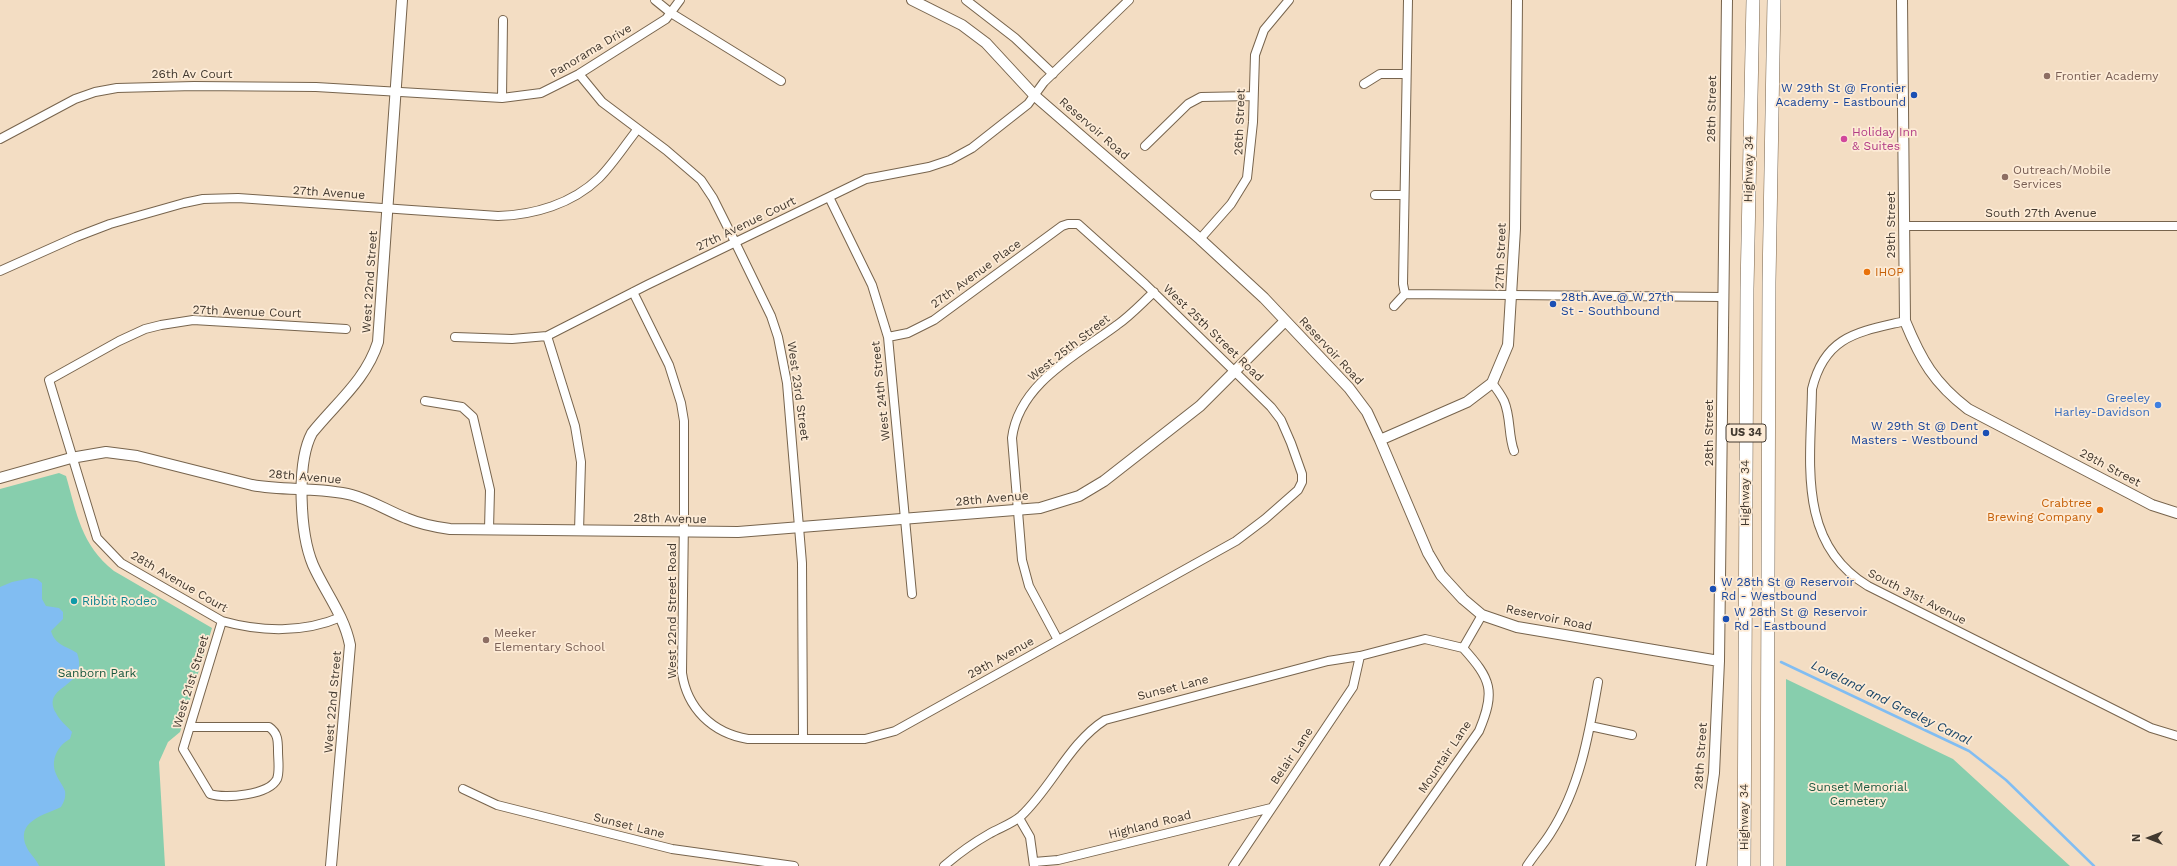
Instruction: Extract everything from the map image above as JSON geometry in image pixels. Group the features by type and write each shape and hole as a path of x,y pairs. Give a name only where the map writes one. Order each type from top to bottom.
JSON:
{"highway":[{"name":"Highway 34","path":"1744,866 1746,289 1753,0"},
{"name":"Highway 34","path":"1767,866 1769,282 1774,0"}],"street":[{"name":"West 22nd Street","path":"331,866 350,658 348,635 342,617 313,565 306,547 303,464 307,442 322,421 363,374 371,362 378,342 402,0"},
{"path":"655,0 670,13 781,81"},
{"name":"Panorama Drive","path":"396,92 502,98 540,93 579,74 666,19 680,0"},
{"name":"Reservoir Road","path":"912,0 962,25 974,33 1010,67 1035,96 1200,239 1285,321 1360,400 1380,440 1428,554 1452,589 1482,615 1517,627 1719,661"},
{"path":"966,0 1015,38 1053,74"},
{"name":"27th Avenue Court","path":"455,336 512,339 547,336 633,292 866,179 929,167 950,160 972,148 1028,104 1053,74 1129,0"},
{"name":"26th Street","path":"1200,239 1231,204 1247,178 1250,168 1255,55 1258,43 1264,30 1290,0"},
{"path":"1405,294 1403,284 1408,0"},
{"name":"27th Street","path":"1492,382 1508,345 1512,294 1518,0"},
{"name":"28th Street","path":"1701,866 1714,773 1719,661 1727,0"},
{"name":"29th Street","path":"1902,0 1905,321 1915,347 1928,371 1942,387 1968,409 2152,505 2177,513"},
{"path":"502,98 503,20"},
{"name":"West 23rd Street","path":"579,74 602,102 637,130 666,150 700,180 713,198 771,316 783,358 800,528 802,563 803,739"},
{"path":"1364,84 1380,74 1406,74"},
{"name":"26th Av Court","path":"0,139 75,99 95,92 117,88 166,86 316,87 396,92"},
{"path":"1145,146 1188,104 1201,97 1253,96"},
{"name":"27th Avenue","path":"0,271 76,236 110,224 203,199 238,198 388,210 498,216 531,213 569,198 587,188 599,177 637,130"},
{"path":"1375,195 1404,195"},
{"name":"West 24th Street","path":"829,197 872,285 888,338 912,594"},
{"name":"27th Avenue Place","path":"888,338 908,333 934,320 1062,226 1075,223"},
{"name":"West 25th Street Road","path":"1075,223 1082,226 1154,292 1271,407 1281,420 1299,464 1302,482"},
{"name":"South 27th Avenue","path":"1905,226 2177,226"},
{"name":"West 22nd Street Road","path":"633,292 669,365 681,402 685,444 682,673 684,687 689,699"},
{"name":"West 25th Street","path":"1058,640 1027,580 1022,560 1012,438 1014,426 1023,404 1034,388 1119,324 1154,292"},
{"path":"1394,306 1405,294 1723,297"},
{"name":"27th Avenue Court","path":"71,458 49,380 119,341 145,329 193,320 346,329"},
{"name":"28th Avenue","path":"0,478 90,454 122,453 273,489 328,491 353,495 407,519 428,526 450,529 738,532 1040,508 1061,503 1093,488 1183,421 1285,321"},
{"name":"South 31st Avenue","path":"1905,321 1847,337 1829,353 1820,365 1814,378 1812,389 1811,486 1813,509 1817,524 1830,552 1850,574 1868,586 2151,728 2177,736"},
{"path":"547,336 574,426 581,462 579,531"},
{"path":"1380,440 1458,407 1492,382 1504,400 1508,415 1509,438 1514,451"},
{"path":"425,401 462,407 473,417 490,490 489,530"},
{"name":"28th Avenue Court","path":"71,458 95,534 121,563 222,621 243,626 288,630 315,627 342,617"},
{"name":"29th Avenue","path":"689,699 709,722 728,735 748,739 865,739 895,731 1236,541 1287,500 1298,490 1302,482"},
{"path":"1463,648 1482,615"},
{"name":"West 21st Street","path":"190,727 269,727 275,731 278,739 278,774 276,781 270,786 244,796 218,797 210,794 206,790 183,749 222,621"},
{"name":"Sunset Lane","path":"944,866 974,843 1019,818 1034,803 1080,741 1094,727 1105,720 1328,661 1360,656 1425,639 1463,648"},
{"name":"Mountair Lane","path":"1384,866 1479,731 1487,713 1489,700 1487,682 1476,663 1463,648"},
{"name":"Belair Lane","path":"1233,866 1353,687 1360,656"},
{"path":"1527,866 1551,833 1571,793 1580,770 1598,682"},
{"path":"1590,726 1632,735"},
{"name":"Sunset Lane","path":"463,789 497,805 672,849 794,866"},
{"name":"Highland Road","path":"1034,864 1058,860 1271,808"},
{"path":"1019,818 1030,837 1034,864"}],"green space":[{"name":"Sanborn Park","path":"59,473 66,476 77,516 87,540 103,561 114,571 212,628 180,732 168,742 159,762 165,866 0,866 0,489"},
{"name":"Sunset Memorial Cemetery","path":"1786,679 1953,759 2070,866 1786,866"}],"water":[{"path":"31,578 37,579 42,583 42,599 46,606 59,608 63,612 63,619 51,631 53,636 61,645 77,653 79,665 77,673 72,680 54,696 53,704 57,716 72,732 70,739 62,745 56,754 54,763 54,769 65,791 64,801 61,807 33,820 25,831 24,839 27,848 39,866 0,866 0,587 12,582"}],"waterway":[{"name":"Loveland and Greeley Canal","path":"1781,662 1969,751 2006,780 2094,866"}],"place":[{"name":"Frontier Academy","path":"2047,76"},
{"name":"W 29th St @ Frontier Academy - Eastbound","path":"1914,95"},
{"name":"Holiday Inn & Suites","path":"1844,139"},
{"name":"Outreach/Mobile Services","path":"2005,177"},
{"name":"IHOP","path":"1867,272"},
{"name":"28th Ave @ W 27th St - Southbound","path":"1553,304"},
{"name":"Greeley Harley-Davidson","path":"2158,405"},
{"name":"W 29th St @ Dent Masters - Westbound","path":"1986,433"},
{"name":"Crabtree Brewing Company","path":"2100,510"},
{"name":"W 28th St @ Reservoir Rd - Westbound","path":"1713,589"},
{"name":"Ribbit Rodeo","path":"74,601"},
{"name":"W 28th St @ Reservoir Rd - Eastbound","path":"1726,619"},
{"name":"Meeker Elementary School","path":"486,640"}]}
